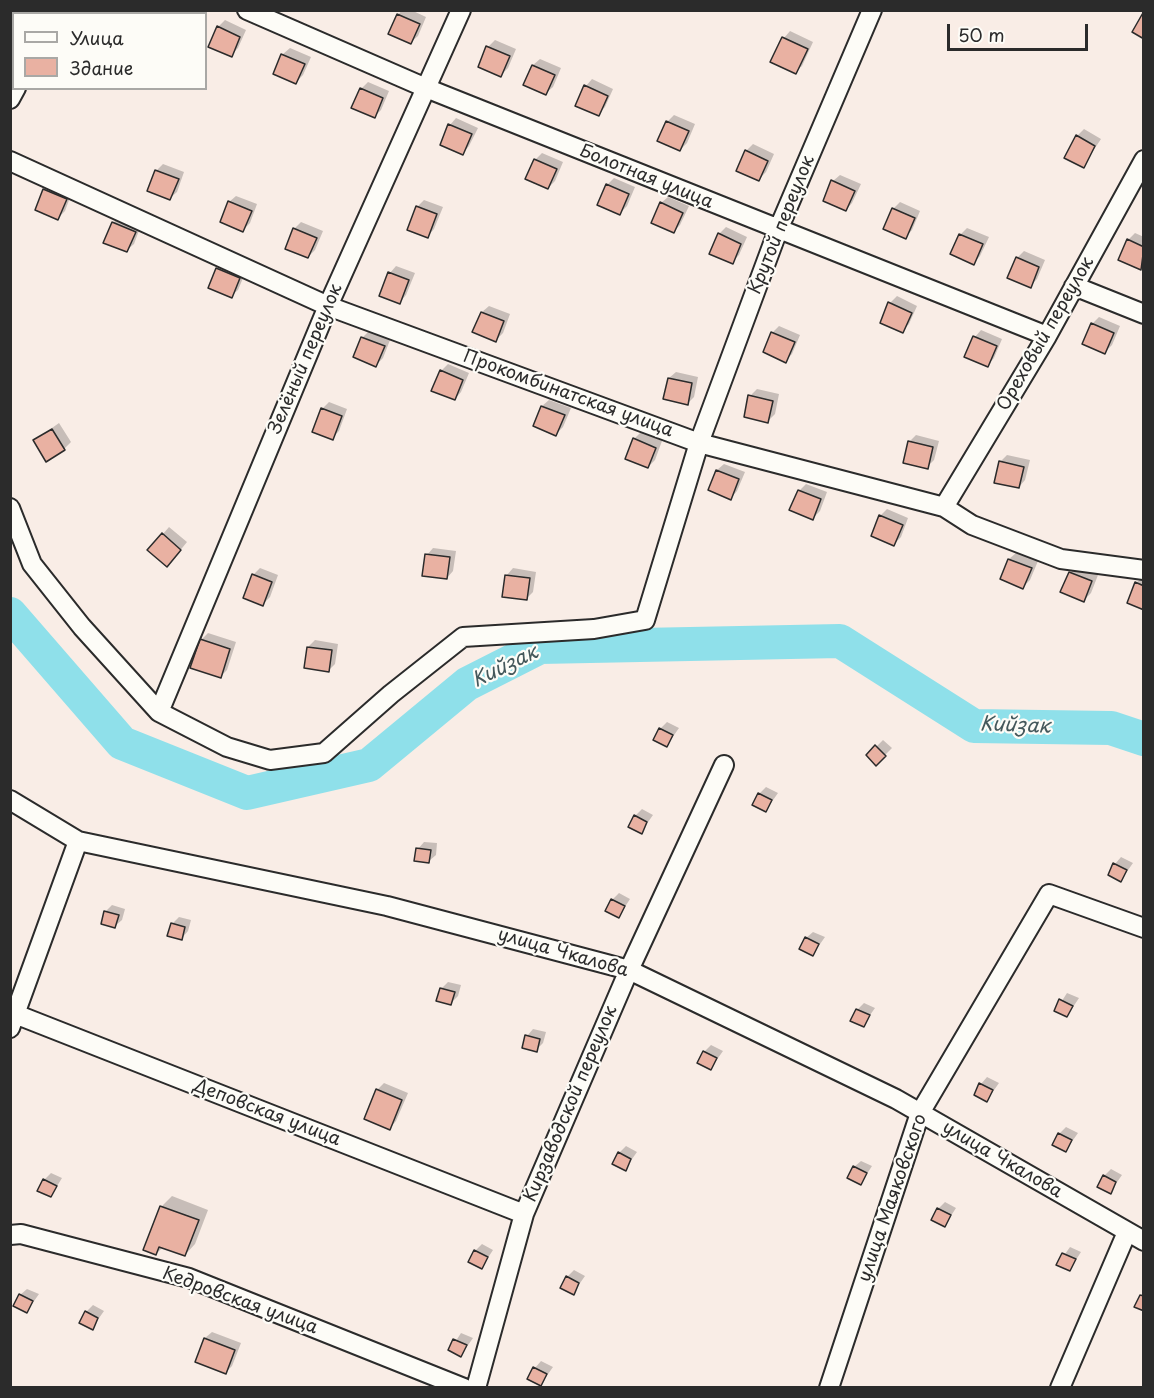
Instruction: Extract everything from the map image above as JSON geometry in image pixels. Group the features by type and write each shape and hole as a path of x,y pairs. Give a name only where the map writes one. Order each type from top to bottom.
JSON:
{"street":[{"name":"Болотная улица","path":"247,10 426,88 1047,336"},
{"name":"Зелёный переулок","path":"159,712 328,306 461,10"},
{"name":"Крутой переулок","path":"159,712 227,747 270,760 324,753 463,637 594,628 645,620 699,443 778,230 872,10"},
{"name":"Ореховый переулок","path":"944,507 1047,336 1143,160"},
{"name":"Прокомбинатская улица","path":"10,161 328,306 699,443 944,507 972,525 1061,559 1143,570"},
{"path":"1074,286 1143,314"},
{"path":"10,508 32,564 82,627 159,712"},
{"name":"Кирзаводской переулок","path":"476,1388 524,1214 629,970 724,765"},
{"name":"улица Чкалова","path":"10,800 78,841 387,906 629,970 921,1113 1136,1237"},
{"path":"12,1018 78,841"},
{"name":"улица Маяковского","path":"828,1388 921,1113 1048,894 1143,928"},
{"name":"Деповская улица","path":"12,1018 524,1214"},
{"name":"Кедровская улица","path":"10,1235 21,1234 189,1278 464,1388"},
{"path":"1060,1388 1136,1237"}],"building":[{"path":"1144,11 1144,39 1132,32"},
{"path":"397,14 420,24 411,44 388,34"},
{"path":"10,23 12,24 12,36 10,49"},
{"path":"217,26 240,37 232,57 208,47"},
{"path":"782,37 808,49 796,74 770,62"},
{"path":"486,46 510,56 501,77 478,67"},
{"path":"281,54 305,64 296,84 273,74"},
{"path":"532,65 555,75 546,95 523,85"},
{"path":"584,85 608,96 599,116 575,106"},
{"path":"360,88 383,98 375,118 351,108"},
{"path":"666,121 689,131 680,151 657,141"},
{"path":"448,124 472,134 463,155 440,145"},
{"path":"1076,135 1095,146 1084,168 1064,158"},
{"path":"745,150 768,161 759,181 736,171"},
{"path":"534,159 557,169 548,189 525,179"},
{"path":"155,170 179,179 170,200 147,191"},
{"path":"831,180 855,191 846,211 823,201"},
{"path":"606,184 629,194 620,215 597,205"},
{"path":"43,189 67,199 58,220 35,210"},
{"path":"228,201 252,211 243,232 220,222"},
{"path":"660,202 683,213 674,233 651,223"},
{"path":"416,206 437,214 428,238 407,230"},
{"path":"892,208 915,218 906,239 883,229"},
{"path":"112,222 136,232 127,252 103,243"},
{"path":"293,228 317,238 308,258 285,249"},
{"path":"718,233 741,244 733,264 709,254"},
{"path":"959,234 983,244 974,265 950,254"},
{"path":"1127,239 1144,247 1141,270 1118,260"},
{"path":"1016,257 1039,267 1031,288 1007,278"},
{"path":"216,268 240,278 232,298 208,288"},
{"path":"388,272 409,280 400,304 379,296"},
{"path":"888,302 912,313 903,333 880,323"},
{"path":"481,312 504,321 496,342 472,332"},
{"path":"1091,323 1114,333 1105,354 1082,344"},
{"path":"771,332 795,342 786,363 763,352"},
{"path":"973,336 997,346 988,367 964,357"},
{"path":"361,337 385,346 376,367 353,357"},
{"path":"440,370 463,380 455,400 431,391"},
{"path":"668,378 692,383 688,405 663,399"},
{"path":"748,395 773,401 768,423 744,417"},
{"path":"541,406 565,415 556,436 533,426"},
{"path":"321,408 342,416 333,440 312,432"},
{"path":"52,429 65,450 46,462 33,440"},
{"path":"633,438 656,448 648,468 625,459"},
{"path":"908,441 933,447 928,469 903,463"},
{"path":"999,461 1024,467 1019,488 994,483"},
{"path":"716,470 739,479 731,500 708,490"},
{"path":"798,490 821,499 813,520 789,510"},
{"path":"879,515 903,525 894,546 871,536"},
{"path":"162,533 181,550 167,567 147,550"},
{"path":"425,554 450,557 447,579 422,576"},
{"path":"1008,559 1032,568 1023,589 1000,579"},
{"path":"1069,572 1092,581 1084,602 1060,592"},
{"path":"252,574 272,582 263,606 243,598"},
{"path":"505,575 530,578 527,600 502,597"},
{"path":"1135,582 1144,586 1144,610 1127,603"},
{"path":"200,639 230,649 221,678 190,668"},
{"path":"307,647 332,650 329,672 304,668"},
{"path":"659,728 673,735 667,747 653,740"},
{"path":"875,745 886,756 876,766 866,755"},
{"path":"758,793 772,800 766,812 752,805"},
{"path":"634,815 647,822 642,834 628,827"},
{"path":"416,848 431,850 429,863 414,861"},
{"path":"1113,863 1127,870 1121,882 1108,875"},
{"path":"611,899 625,906 619,918 605,911"},
{"path":"104,911 119,915 115,928 101,924"},
{"path":"171,923 185,927 182,940 167,936"},
{"path":"805,937 819,944 813,956 799,949"},
{"path":"440,988 455,992 451,1005 436,1001"},
{"path":"1059,999 1073,1006 1067,1017 1054,1011"},
{"path":"856,1009 870,1015 864,1027 850,1021"},
{"path":"525,1035 540,1039 537,1052 522,1048"},
{"path":"703,1051 717,1058 711,1070 697,1063"},
{"path":"979,1083 993,1090 987,1102 974,1095"},
{"path":"376,1089 402,1100 390,1130 364,1119"},
{"path":"1058,1133 1072,1140 1066,1152 1052,1145"},
{"path":"618,1152 631,1159 626,1171 612,1164"},
{"path":"853,1166 867,1173 861,1185 847,1178"},
{"path":"1103,1175 1116,1182 1111,1194 1097,1187"},
{"path":"43,1179 57,1186 51,1197 37,1191"},
{"path":"160,1206 199,1220 185,1256 159,1247 156,1255 143,1250"},
{"path":"937,1208 951,1215 945,1227 931,1220"},
{"path":"474,1250 488,1257 482,1269 468,1262"},
{"path":"1062,1253 1076,1259 1070,1271 1056,1265"},
{"path":"566,1276 579,1283 574,1295 560,1288"},
{"path":"19,1294 33,1301 27,1313 13,1306"},
{"path":"1140,1295 1144,1296 1144,1311 1134,1307"},
{"path":"85,1311 98,1318 93,1330 79,1323"},
{"path":"204,1338 235,1350 226,1374 195,1362"},
{"path":"453,1339 467,1345 461,1357 448,1350"},
{"path":"533,1367 547,1374 541,1386 527,1379"}],"waterway":[{"name":"Кийзак","path":"10,614 122,743 247,793 369,765 467,684 540,647 840,641 974,726 1111,728 1144,739"}]}
